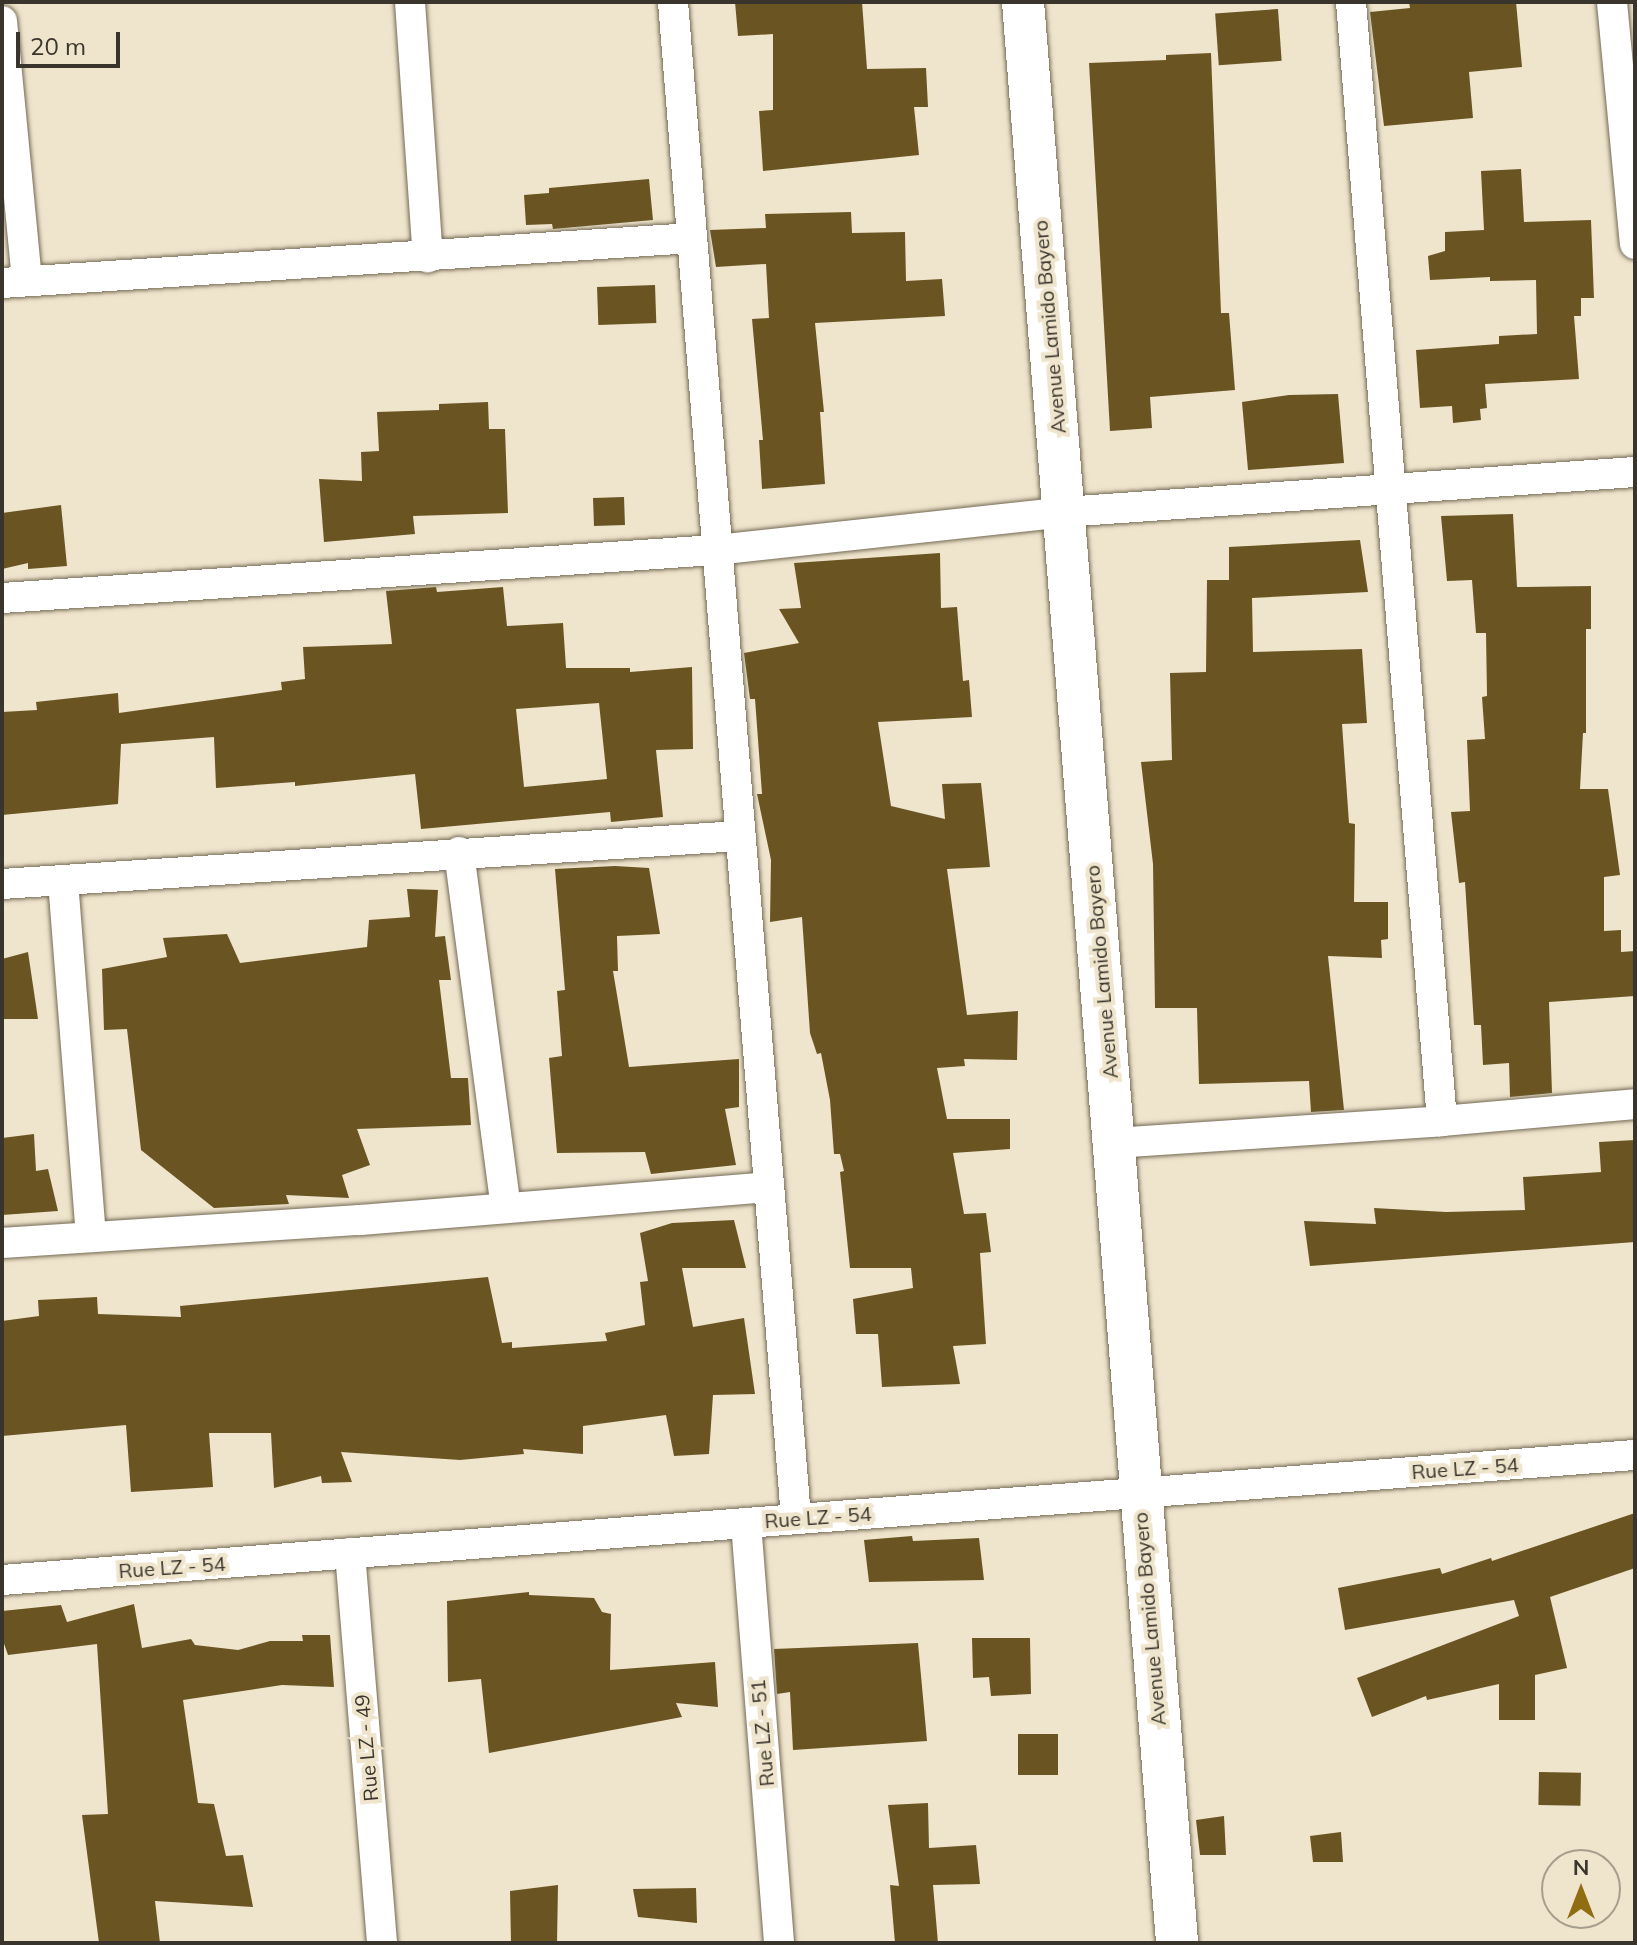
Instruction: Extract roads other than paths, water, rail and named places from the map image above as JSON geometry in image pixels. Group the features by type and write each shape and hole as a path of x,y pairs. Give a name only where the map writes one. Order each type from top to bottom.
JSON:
{"street":[{"path":"410,2 428,257"},
{"path":"673,2 766,1187 796,1519"},
{"name":"Avenue Lamido Bayero","path":"1023,2 1114,1143 1138,1493 1177,1943"},
{"path":"1351,2 1442,1121"},
{"path":"1612,2 1631,170 1635,244"},
{"path":"2,21 15,281 692,238"},
{"path":"2,598 716,550 1064,512 1391,486 1635,472"},
{"path":"2,884 739,836"},
{"path":"459,852 506,1207"},
{"path":"63,881 91,1235"},
{"path":"1114,1143 1442,1121 1635,1104"},
{"path":"2,1243 360,1220 766,1187"},
{"name":"Rue LZ - 54","path":"2,1580 1635,1455"},
{"name":"Rue LZ - 51","path":"746,1523 779,1943"},
{"name":"Rue LZ - 49","path":"350,1553 382,1943"}]}
